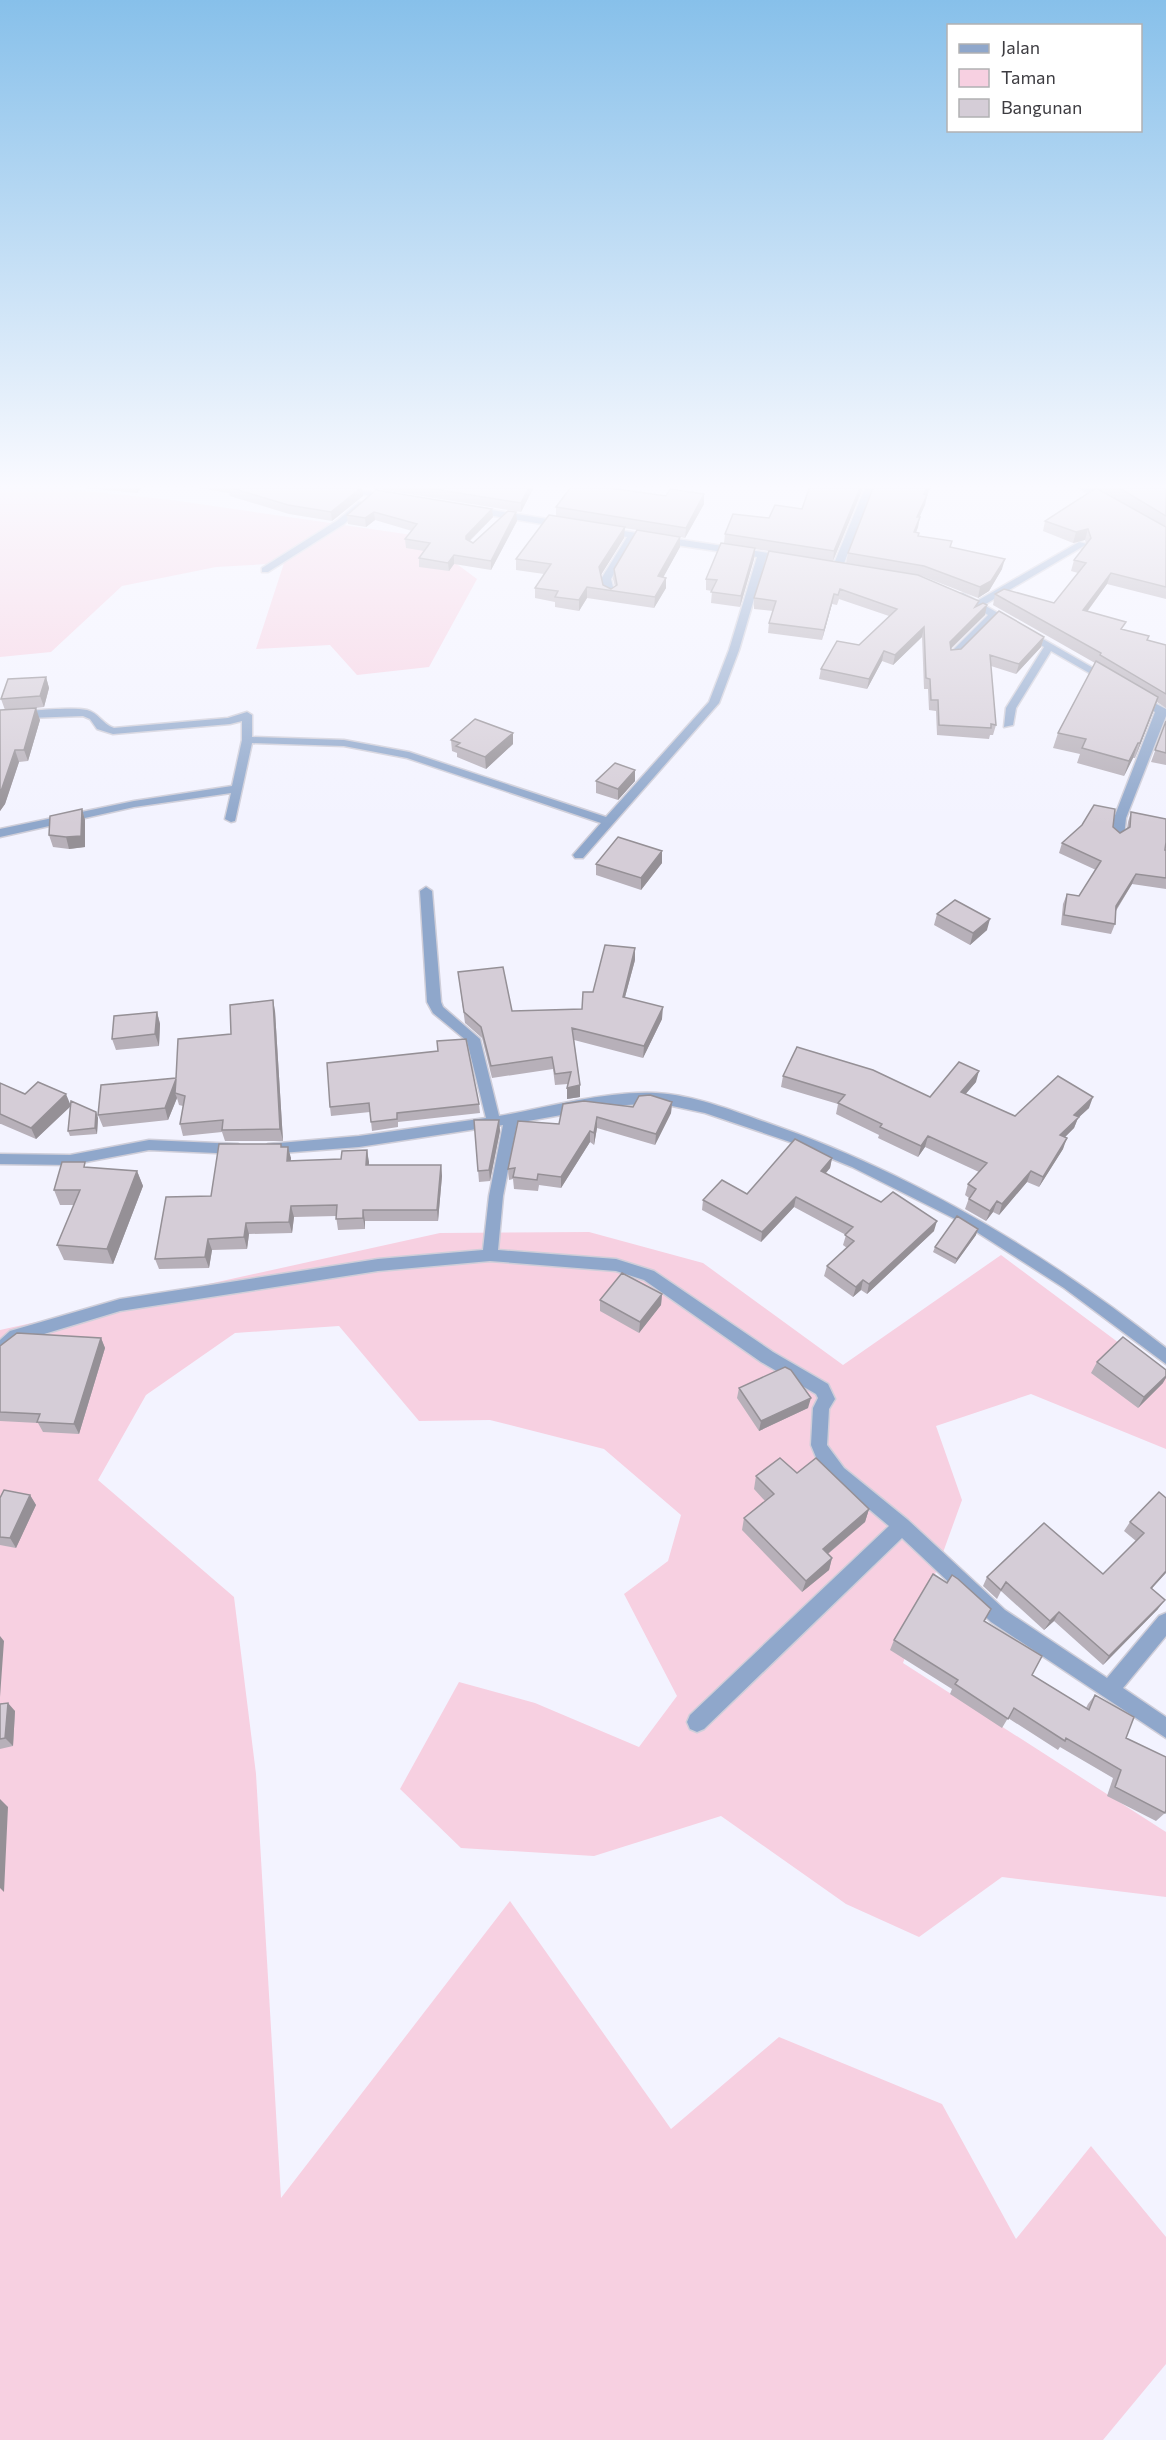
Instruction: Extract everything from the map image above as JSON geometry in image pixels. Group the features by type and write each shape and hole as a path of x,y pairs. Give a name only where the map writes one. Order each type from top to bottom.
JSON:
{"street":[{"path":"579,855 714,703 734,650 750,597"},
{"path":"964,597 1121,687"},
{"path":"979,604 991,597"},
{"path":"953,656 995,613"},
{"path":"1008,725 1011,708 1050,645"},
{"path":"1118,837 1120,818 1164,712 1131,693"},
{"path":"0,716 84,713 94,717 100,727 123,731 230,721 245,714 249,716 247,740 231,819"},
{"path":"247,740 344,743 409,755 610,822"},
{"path":"0,833 134,804 236,789"},
{"path":"426,891 434,1002 438,1010 473,1039 494,1122"},
{"path":"0,1159 70,1161 149,1145 250,1150 311,1147 494,1122 588,1104 656,1098 694,1104 806,1139 869,1167 1029,1256 1110,1311 1166,1357"},
{"path":"490,1255 496,1196 511,1119"},
{"path":"0,1350 16,1336 120,1305 378,1265 490,1255 616,1264 649,1275 767,1357 822,1389 827,1399 820,1408 819,1445 824,1457 838,1473 902,1526 998,1616 1166,1728"},
{"path":"697,1722 902,1526"},
{"path":"1109,1690 1166,1622"}],"green space":[{"path":"0,597 110,597 51,652 0,657"},
{"path":"273,597 467,597 429,667 357,675 330,645 256,649"},
{"path":"589,1232 703,1263 843,1365 1001,1255 1166,1378 1166,1449 1031,1394 936,1426 962,1500 903,1663 1166,1832 1166,1897 1002,1877 919,1937 846,1904 721,1816 594,1856 461,1848 400,1789 459,1682 535,1703 639,1747 677,1696 624,1594 668,1561 681,1515 604,1449 490,1420 419,1421 339,1326 235,1333 146,1395 98,1480 234,1597 256,1774 281,2198 510,1901 671,2129 779,2037 942,2104 1016,2239 1091,2146 1166,2237 1166,2364 1103,2440 0,2440 0,1330 440,1233"}],"building":[{"path":"555,597 581,597 579,600"},
{"path":"833,597 824,630 769,623 776,601 754,598"},
{"path":"862,597 969,597 979,601 975,607 983,603 987,605 950,642 951,650 961,649 999,611 1044,637 1019,664 990,655 996,725 991,724 991,728 939,725 938,700 931,700 930,679 926,678 924,627 895,655 884,651 869,679 821,669 837,641 859,645 897,609"},
{"path":"1000,597 1032,597 1054,603 1059,597 1093,597 1083,610 1126,622 1121,629 1149,636 1147,640 1166,645 1166,694 1100,655 1101,653"},
{"path":"1096,661 1158,697 1140,743 1129,761 1082,748 1086,739 1058,733"},
{"path":"46,677 40,696 1,699 8,679"},
{"path":"36,708 24,750 15,750 0,794 0,710"},
{"path":"475,719 513,733 485,757 456,746 460,743 451,740"},
{"path":"1166,721 1166,753 1155,750"},
{"path":"615,763 635,770 618,789 596,781"},
{"path":"1094,805 1115,809 1113,827 1120,833 1130,827 1131,812 1166,819 1166,878 1136,874 1116,906 1115,924 1064,915 1067,894 1079,896 1101,861 1062,843 1082,825"},
{"path":"82,809 81,836 49,835 50,816"},
{"path":"618,837 662,851 641,878 596,864"},
{"path":"955,900 990,919 973,933 937,914"},
{"path":"605,945 635,948 623,997 663,1007 644,1046 572,1028 580,1085 567,1088 571,1072 555,1074 552,1057 491,1066 481,1027 464,1012 458,972 503,967 512,1011 582,1009 583,992 593,992"},
{"path":"273,1000 280,1129 222,1130 223,1120 180,1124 185,1096 175,1093 176,1079 165,1108 98,1115 101,1085 176,1078 178,1039 231,1034 230,1005"},
{"path":"157,1012 155,1034 112,1039 114,1016"},
{"path":"466,1039 479,1104 397,1113 397,1119 371,1122 369,1103 330,1107 327,1063 438,1051 437,1041"},
{"path":"797,1047 873,1070 930,1097 959,1062 979,1071 961,1092 1015,1116 1058,1076 1093,1097 1074,1115 1079,1117 1060,1135 1067,1138 1043,1177 1031,1171 1002,1204 997,1201 990,1211 969,1199 976,1189 968,1184 987,1163 928,1136 921,1146 880,1127 882,1124 838,1103 845,1095 783,1076"},
{"path":"38,1082 66,1094 31,1128 0,1114 0,1083 25,1094"},
{"path":"650,1095 672,1102 656,1134 597,1117 594,1133 590,1131 561,1177 538,1174 537,1180 513,1177 515,1168 508,1169 518,1121 559,1124 563,1104 584,1101 633,1107 639,1096"},
{"path":"71,1101 96,1112 95,1128 68,1131"},
{"path":"474,1120 499,1120 489,1170 478,1171"},
{"path":"795,1139 832,1158 821,1171 881,1202 893,1192 937,1221 869,1284 863,1280 856,1287 827,1266 854,1241 845,1235 853,1227 796,1197 762,1232 703,1200 722,1180 747,1194"},
{"path":"219,1144 281,1144 281,1147 288,1147 287,1161 341,1159 342,1151 367,1150 366,1165 441,1165 437,1210 363,1210 363,1218 336,1219 337,1205 291,1206 289,1222 246,1223 244,1237 208,1239 205,1257 155,1259 166,1197 211,1196"},
{"path":"62,1162 85,1162 84,1167 137,1171 107,1249 57,1245 80,1190 54,1190"},
{"path":"957,1216 978,1229 957,1259 935,1247"},
{"path":"622,1273 662,1294 640,1322 600,1300"},
{"path":"17,1333 101,1338 74,1424 37,1422 40,1414 0,1412 0,1346"},
{"path":"1123,1337 1166,1370 1166,1376 1144,1397 1097,1362"},
{"path":"785,1367 791,1370 811,1398 761,1421 739,1388"},
{"path":"780,1458 797,1473 816,1458 869,1509 823,1549 832,1558 806,1581 744,1518 774,1494 756,1476"},
{"path":"4,1490 30,1495 10,1538 0,1537 0,1498"},
{"path":"1159,1492 1166,1498 1166,1571 1151,1588 1165,1600 1109,1656 1059,1612 1050,1621 1006,1582 1001,1590 987,1577 1044,1523 1103,1574 1144,1533 1130,1522"},
{"path":"933,1574 947,1583 952,1575 958,1579 991,1609 984,1621 1042,1656 1032,1675 1089,1710 1095,1695 1134,1717 1126,1738 1166,1757 1165,1813 1115,1787 1121,1770 1066,1738 1065,1741 1014,1708 1008,1719 955,1684 958,1680 894,1640"},
{"path":"8,1703 5,1738 0,1739 0,1704"}]}
